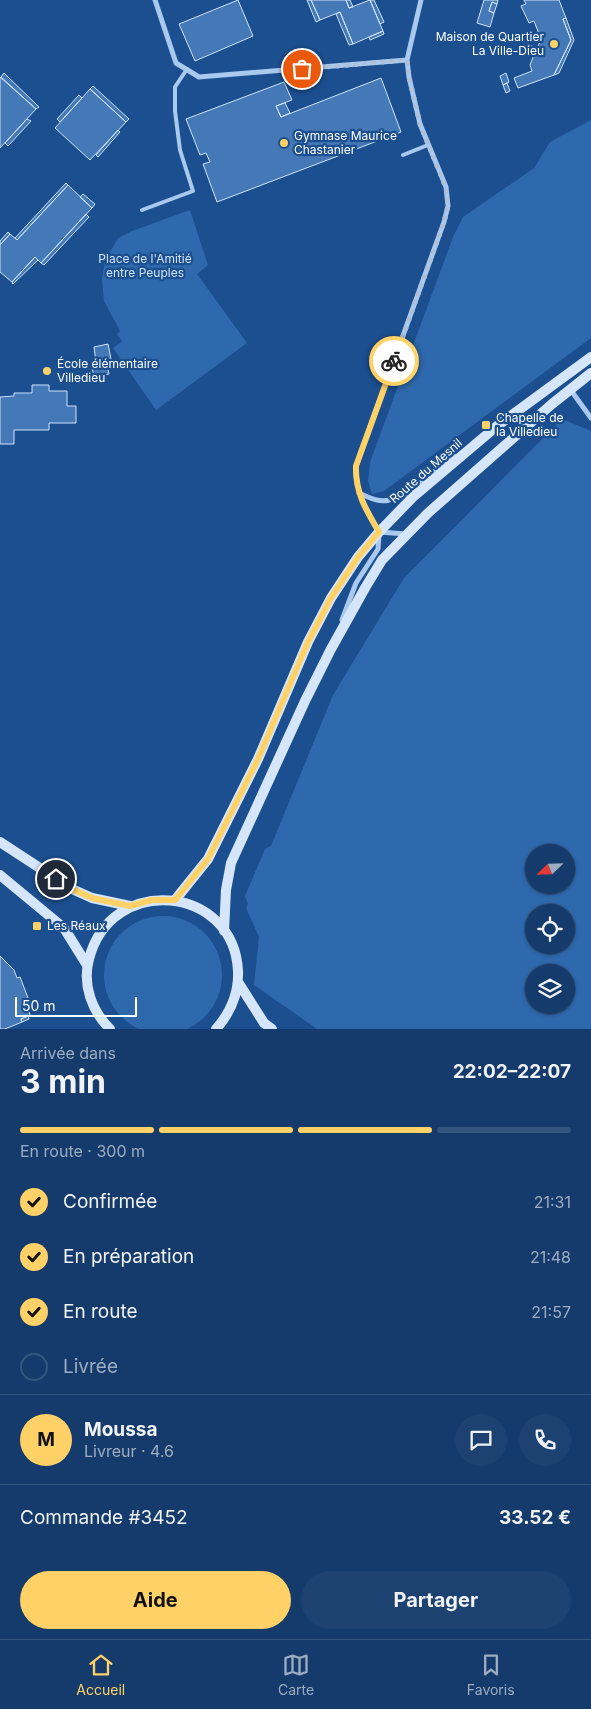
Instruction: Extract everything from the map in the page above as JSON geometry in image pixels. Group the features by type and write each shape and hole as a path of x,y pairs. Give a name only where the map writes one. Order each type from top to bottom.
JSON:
{"street":[{"path":"155,0 176,63 200,77 407,60"},
{"path":"331,649 356,583 378,549 379,532 359,493 356,481 356,466 444,222 448,206 446,188 420,124 409,77 407,60 421,0"},
{"name":"Route du Mesnil","path":"175,900 208,859 258,759 308,642 331,598 358,557 413,497 497,426 591,357"},
{"path":"224,931 226,890 231,863 305,701 331,649 382,560 428,513 570,389 591,373"},
{"path":"570,389 591,418"},
{"path":"359,493 374,500 388,501 408,492 442,464 497,426"},
{"path":"379,532 406,534"},
{"path":"0,842 72,889 92,898 130,906"},
{"path":"0,875 64,928 87,965"},
{"path":"110,1029 102,1025 92,1004 87,984 87,965 92,947 101,930 114,917 130,906 152,900 175,900 189,904 214,920 224,931 233,947 238,964 238,982 234,1001 225,1019 216,1029"},
{"path":"238,982 264,1023 272,1029"}],"lane":[{"path":"142,210 193,191 180,150 175,110 175,88 187,70"},
{"path":"403,155 428,145"}],"green space":[{"path":"591,120 591,338 384,491 372,494 368,481 370,462 453,237 463,217 534,168 550,142"},
{"name":"Place de l'Amitié entre Peuples","path":"190,210 208,265 197,274 247,343 156,410 113,348 122,341 117,334 120,331 104,301 102,279 105,261 118,238"},
{"path":"562,419 591,431 591,1029 317,1029 254,985 259,937 246,908 248,904 245,896 265,849 271,846 333,695 404,578"},
{"path":"163,916 185,921 196,926 212,942 222,975 220,986 212,1008 196,1024 185,1029 141,1029 130,1024 114,1008 109,997 104,975 109,953 114,942 130,926 141,921"}],"building":[{"path":"238,0 253,36 195,61 179,24"},
{"path":"307,0 311,0 320,20 316,22"},
{"path":"311,0 346,0 349,8 370,0 383,31 353,44 340,12 320,20"},
{"path":"346,0 350,0 353,7 349,8"},
{"path":"370,0 374,0 384,22 380,24"},
{"path":"484,0 498,0 497,4 492,2 489,11 494,13 490,27 477,23"},
{"name":"Maison de Quartier La Ville-Dieu","path":"524,0 559,0 566,18 563,19 571,40 554,75 518,88 514,78 532,71 530,65 534,55 532,53 534,48 537,49 541,39 534,21 529,23 521,6 526,4"},
{"path":"492,2 497,4 494,13 489,11"},
{"path":"340,12 353,44 349,45 336,14"},
{"path":"566,18 574,40 559,73 554,75 571,40 563,19"},
{"path":"383,31 384,34 370,40 369,37"},
{"path":"527,44 534,47 531,54 524,52"},
{"path":"4,73 39,107 36,109 1,77"},
{"path":"506,73 509,82 503,85 500,76"},
{"path":"0,77 36,109 0,148"},
{"name":"Gymnase Maurice Chastanier","path":"381,78 401,132 217,202 203,164 210,162 206,153 200,155 186,119 284,82 292,100 276,106 281,117"},
{"path":"507,83 510,91 506,93 503,85"},
{"path":"93,86 129,119 126,122 90,89"},
{"path":"90,89 126,122 90,160 55,128"},
{"path":"79,95 82,98 60,122 57,119"},
{"path":"285,103 290,113 281,117 276,106"},
{"path":"27,119 31,121 8,146 5,143"},
{"path":"118,130 120,132 98,157 96,155"},
{"path":"66,183 68,185 17,240 15,238"},
{"path":"68,185 92,208 41,263 35,257 12,282 0,272 0,245 10,234 17,240"},
{"path":"83,194 95,204 92,208 80,197"},
{"path":"86,214 89,217 44,265 41,263"},
{"path":"8,232 10,234 0,245 0,241"},
{"path":"35,257 38,260 13,284 12,282"},
{"path":"108,344 111,359 106,360 109,374 94,377 91,363 96,362 94,347"},
{"path":"32,385 49,385 49,391 67,391 67,406 76,406 76,423 49,423 49,430 14,430 14,444 0,444 0,397 14,396 14,393 32,393"},
{"path":"0,956 14,970 17,978 20,977 30,1003 27,1004 30,1015 21,1019 22,1022 5,1029 0,1029"},
{"path":"28,1016 29,1019 22,1022 21,1019"}],"way so far":[{"path":"302,69 407,60 420,124 446,188 448,206 394,361"}],"place":[{"name":"Maison de Quartier La Ville-Dieu","path":"554,44"},
{"name":"Gymnase Maurice Chastanier","path":"284,143"},
{"name":"École élémentaire Villedieu","path":"47,371"},
{"name":"Chapelle de la Villedieu","path":"486,425"},
{"name":"Les Réaux","path":"37,926"}],"route":[{"path":"56,879 92,898 130,906 152,900 175,900 208,859 258,759 308,642 331,598 358,557 379,532 359,493 356,481 356,466 394,361"}]}
